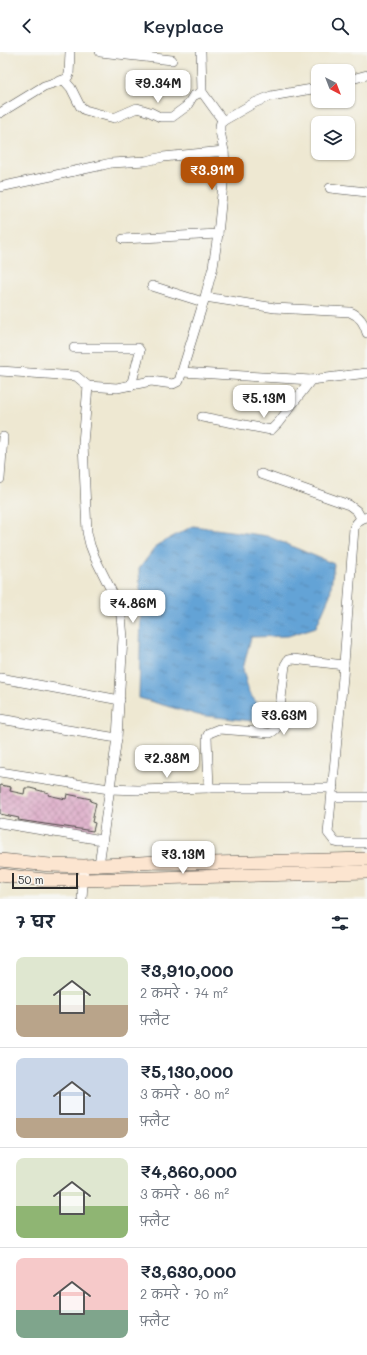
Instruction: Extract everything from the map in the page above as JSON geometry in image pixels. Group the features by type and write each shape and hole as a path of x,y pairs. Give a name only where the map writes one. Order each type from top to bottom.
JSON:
{"street":[{"path":"0,113 44,86 64,80 69,75 70,52"},
{"path":"100,52 172,60"},
{"path":"201,52 202,92 223,121"},
{"path":"355,78 367,75"},
{"path":"64,80 71,88 82,108 90,112 114,118 137,108 150,112 160,118 172,117 187,106 193,96 202,92"},
{"path":"0,371 76,376 88,386 117,388 151,381 173,384 176,383 182,372 213,267 224,179 224,151 220,126 223,121 271,96 311,89"},
{"path":"0,187 108,163 224,151"},
{"path":"330,188 367,192"},
{"path":"123,239 218,234"},
{"path":"152,286 204,299 275,308 350,312 355,314 362,321 367,332"},
{"path":"74,348 138,348 140,351 131,386"},
{"path":"182,372 311,380 367,373"},
{"path":"202,417 271,430 311,380"},
{"path":"88,386 83,443 87,532 95,558 115,598 121,616 123,638 117,738 99,865"},
{"path":"0,479 3,437"},
{"path":"261,474 349,505 364,518 356,522 354,528 344,665 328,833 335,842 339,843 367,842"},
{"path":"209,788 207,737 212,731 219,729 270,733 274,732 278,724 285,664 288,660 293,659 344,665"},
{"path":"0,678 120,700"},
{"path":"0,719 117,738"},
{"path":"0,772 110,789 138,790 209,788 333,792 367,797"},
{"path":"0,823 102,840"},
{"path":"0,860 50,866 84,866 158,862 212,863 367,859"},
{"path":"82,899 84,866"},
{"path":"0,875 45,880 83,880 367,872"}],"water":[{"path":"193,526 267,536 334,564 330,595 316,627 288,636 251,637 243,669 249,693 265,713 252,721 198,715 139,698 141,608 139,569 157,545"}],"building":[{"path":"0,785 11,787 10,791 24,794 25,788 30,788 49,793 48,795 66,799 67,794 91,799 90,801 96,803 92,822 95,823 93,831 18,820 19,818 0,814"}]}
